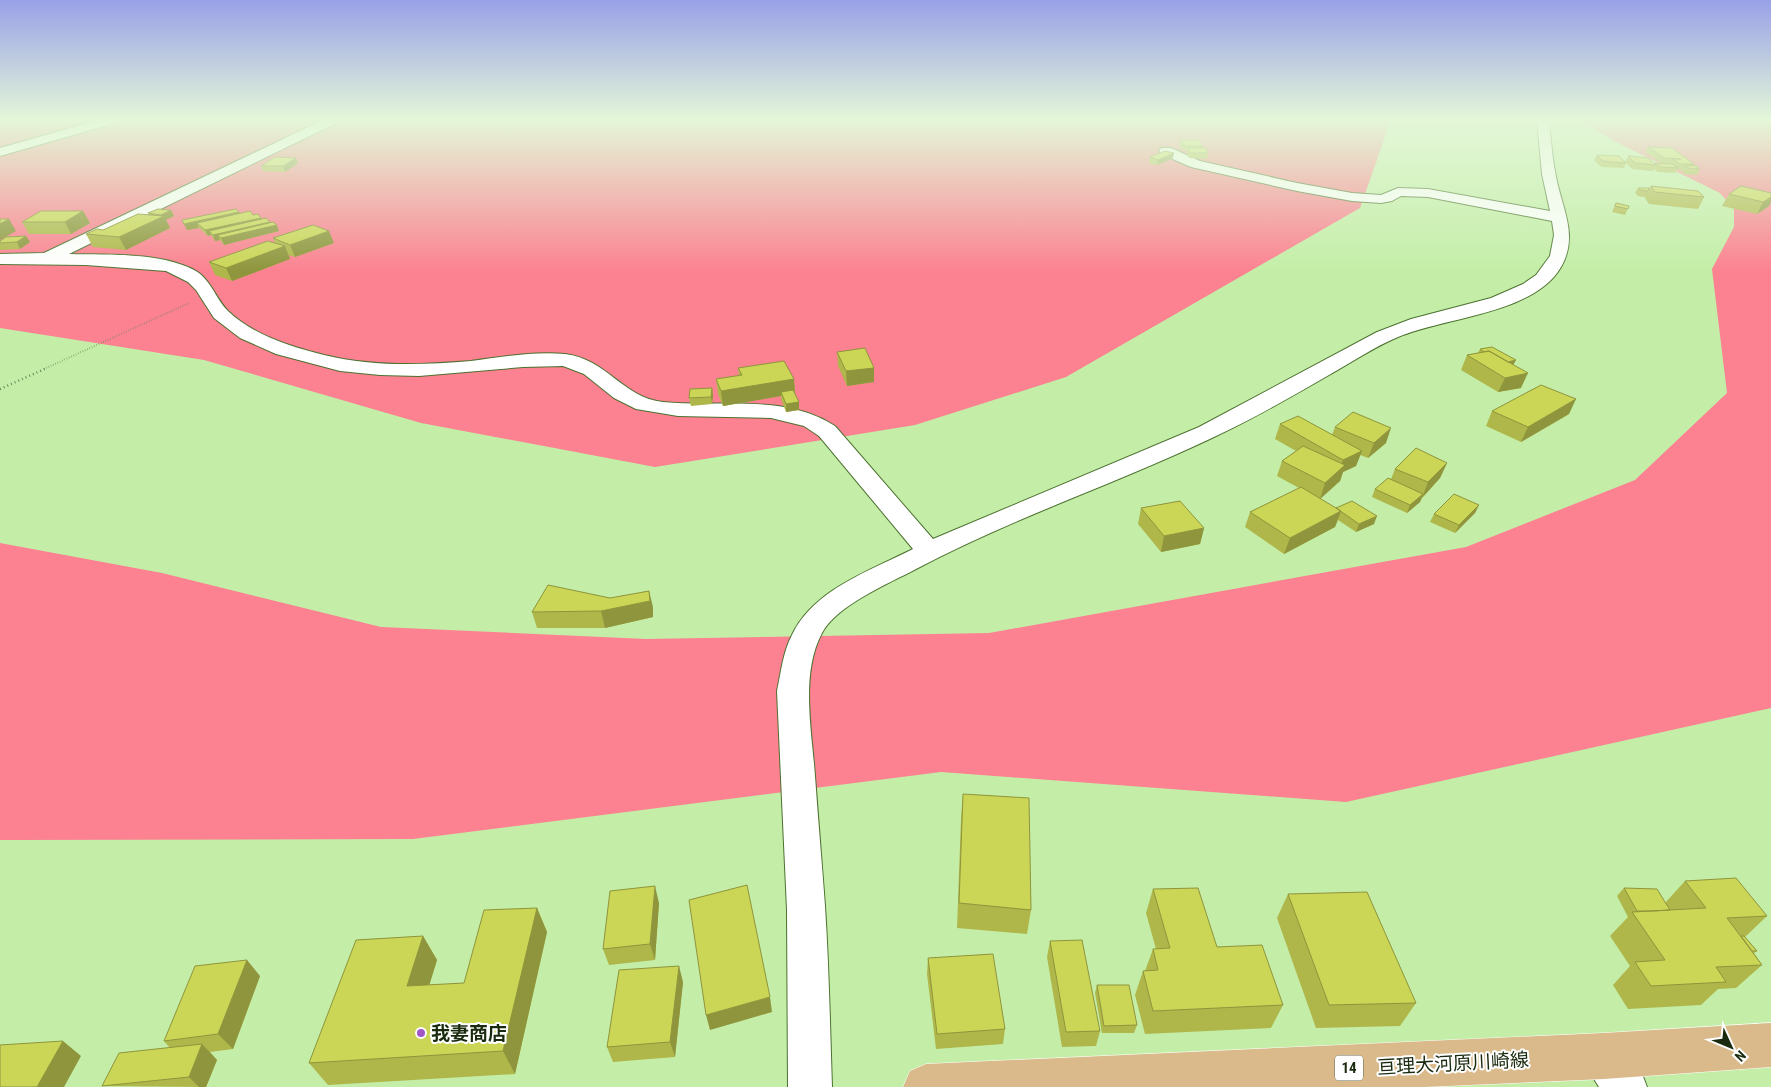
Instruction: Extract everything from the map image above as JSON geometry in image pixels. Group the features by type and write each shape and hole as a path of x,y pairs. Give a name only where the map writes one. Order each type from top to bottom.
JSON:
{"main road":[{"name":"亘理大河原川崎線","path":"926,1087 1614,1071 1771,1045"}],"street":[{"path":"45,258 227,171"},
{"path":"1226,171 1339,196 1381,199 1388,198 1398,192 1428,193 1561,218"},
{"path":"810,1087 806,910 793,691 804,639 817,617 864,586 929,551 1207,432 1272,399 1367,344 1391,333 1429,320 1490,304 1531,287 1545,277 1553,266 1561,242 1561,218 1550,184 1549,171"},
{"path":"0,258 45,258 159,264 178,269 200,281 221,314 244,331 284,348 331,363 371,368 421,370 527,361 577,362 590,367 631,400 644,404 677,410 782,412 807,418 820,424 827,431 929,551"}],"path":[{"path":"0,389 208,295"}],"shaded area":[{"path":"0,171 1373,171 1360,208 1066,377 915,425 655,467 421,423 204,360 0,328"},
{"path":"1675,171 1771,171 1771,708 1346,802 941,772 413,839 0,840 0,543 162,573 381,627 646,639 989,633 1466,547 1635,480 1727,393 1712,269 1734,227 1734,209 1720,193"}],"building":[{"path":"1651,186 1698,191 1704,197 1655,192"},
{"path":"1741,186 1771,193 1771,197 1763,202 1729,194"},
{"path":"1638,188 1649,188 1648,191"},
{"path":"1616,203 1629,206 1628,209 1615,206"},
{"path":"158,209 171,210 161,215 148,213"},
{"path":"236,209 239,212 184,224 182,220"},
{"path":"41,211 83,211 65,222 22,222"},
{"path":"250,211 253,215 258,214 261,218 205,230 197,223"},
{"path":"138,214 164,216 119,237 86,234 97,229 103,230"},
{"path":"266,218 270,222 213,235 209,231"},
{"path":"0,219 9,219 0,224"},
{"path":"273,222 277,225 221,238 218,235"},
{"path":"313,225 329,231 290,245 273,238"},
{"path":"26,236 17,242 0,243 6,237"},
{"path":"268,241 285,246 226,268 209,262"},
{"path":"1492,347 1516,360 1508,362 1489,351 1484,352 1480,349"},
{"path":"865,348 874,368 846,371 837,352"},
{"path":"1489,351 1528,373 1505,378 1467,355"},
{"path":"784,361 794,379 721,391 716,379 742,375 738,368"},
{"path":"1541,385 1576,399 1528,427 1492,411"},
{"path":"712,388 711,397 689,398 690,389"},
{"path":"793,390 799,402 786,404 781,392"},
{"path":"1353,412 1391,428 1374,443 1335,427"},
{"path":"1298,416 1362,451 1343,460 1280,424"},
{"path":"1303,446 1345,465 1325,483 1282,461"},
{"path":"1416,448 1447,463 1428,482 1395,469"},
{"path":"1388,478 1423,494 1410,505 1375,489"},
{"path":"1301,487 1341,511 1290,538 1250,512"},
{"path":"1454,494 1479,505 1459,525 1434,514"},
{"path":"1180,501 1204,528 1164,536 1141,508"},
{"path":"1352,501 1377,516 1359,524 1336,508"},
{"path":"548,585 610,598 649,591 650,601 601,611 532,612"},
{"path":"963,794 1029,798 1031,910 959,903"},
{"path":"1736,878 1767,916 1727,918 1762,965 1716,967 1726,982 1651,986 1635,962 1665,960 1632,912 1706,908 1685,881"},
{"path":"747,885 770,997 706,1015 689,900"},
{"path":"655,886 650,944 603,949 610,891"},
{"path":"1198,888 1217,947 1262,945 1283,1005 1153,1011 1143,971 1158,970 1153,949 1170,948 1153,889"},
{"path":"1624,888 1657,889 1670,910 1637,911"},
{"path":"1367,892 1416,1003 1329,1005 1288,894"},
{"path":"537,908 503,1051 309,1063 356,940 423,936 407,986 464,983 484,910"},
{"path":"1741,936 1744,936 1757,951 1752,951"},
{"path":"1082,940 1100,1031 1066,1032 1050,941"},
{"path":"993,954 1005,1029 937,1034 928,958"},
{"path":"247,960 218,1034 164,1041 195,966"},
{"path":"679,966 670,1042 607,1047 619,970"},
{"path":"1097,985 1129,985 1137,1025 1104,1026"},
{"path":"63,1041 37,1087 0,1087 0,1045"},
{"path":"202,1044 189,1077 102,1086 119,1053"}],"place":[{"name":"我妻商店","path":"421,1033"}]}
